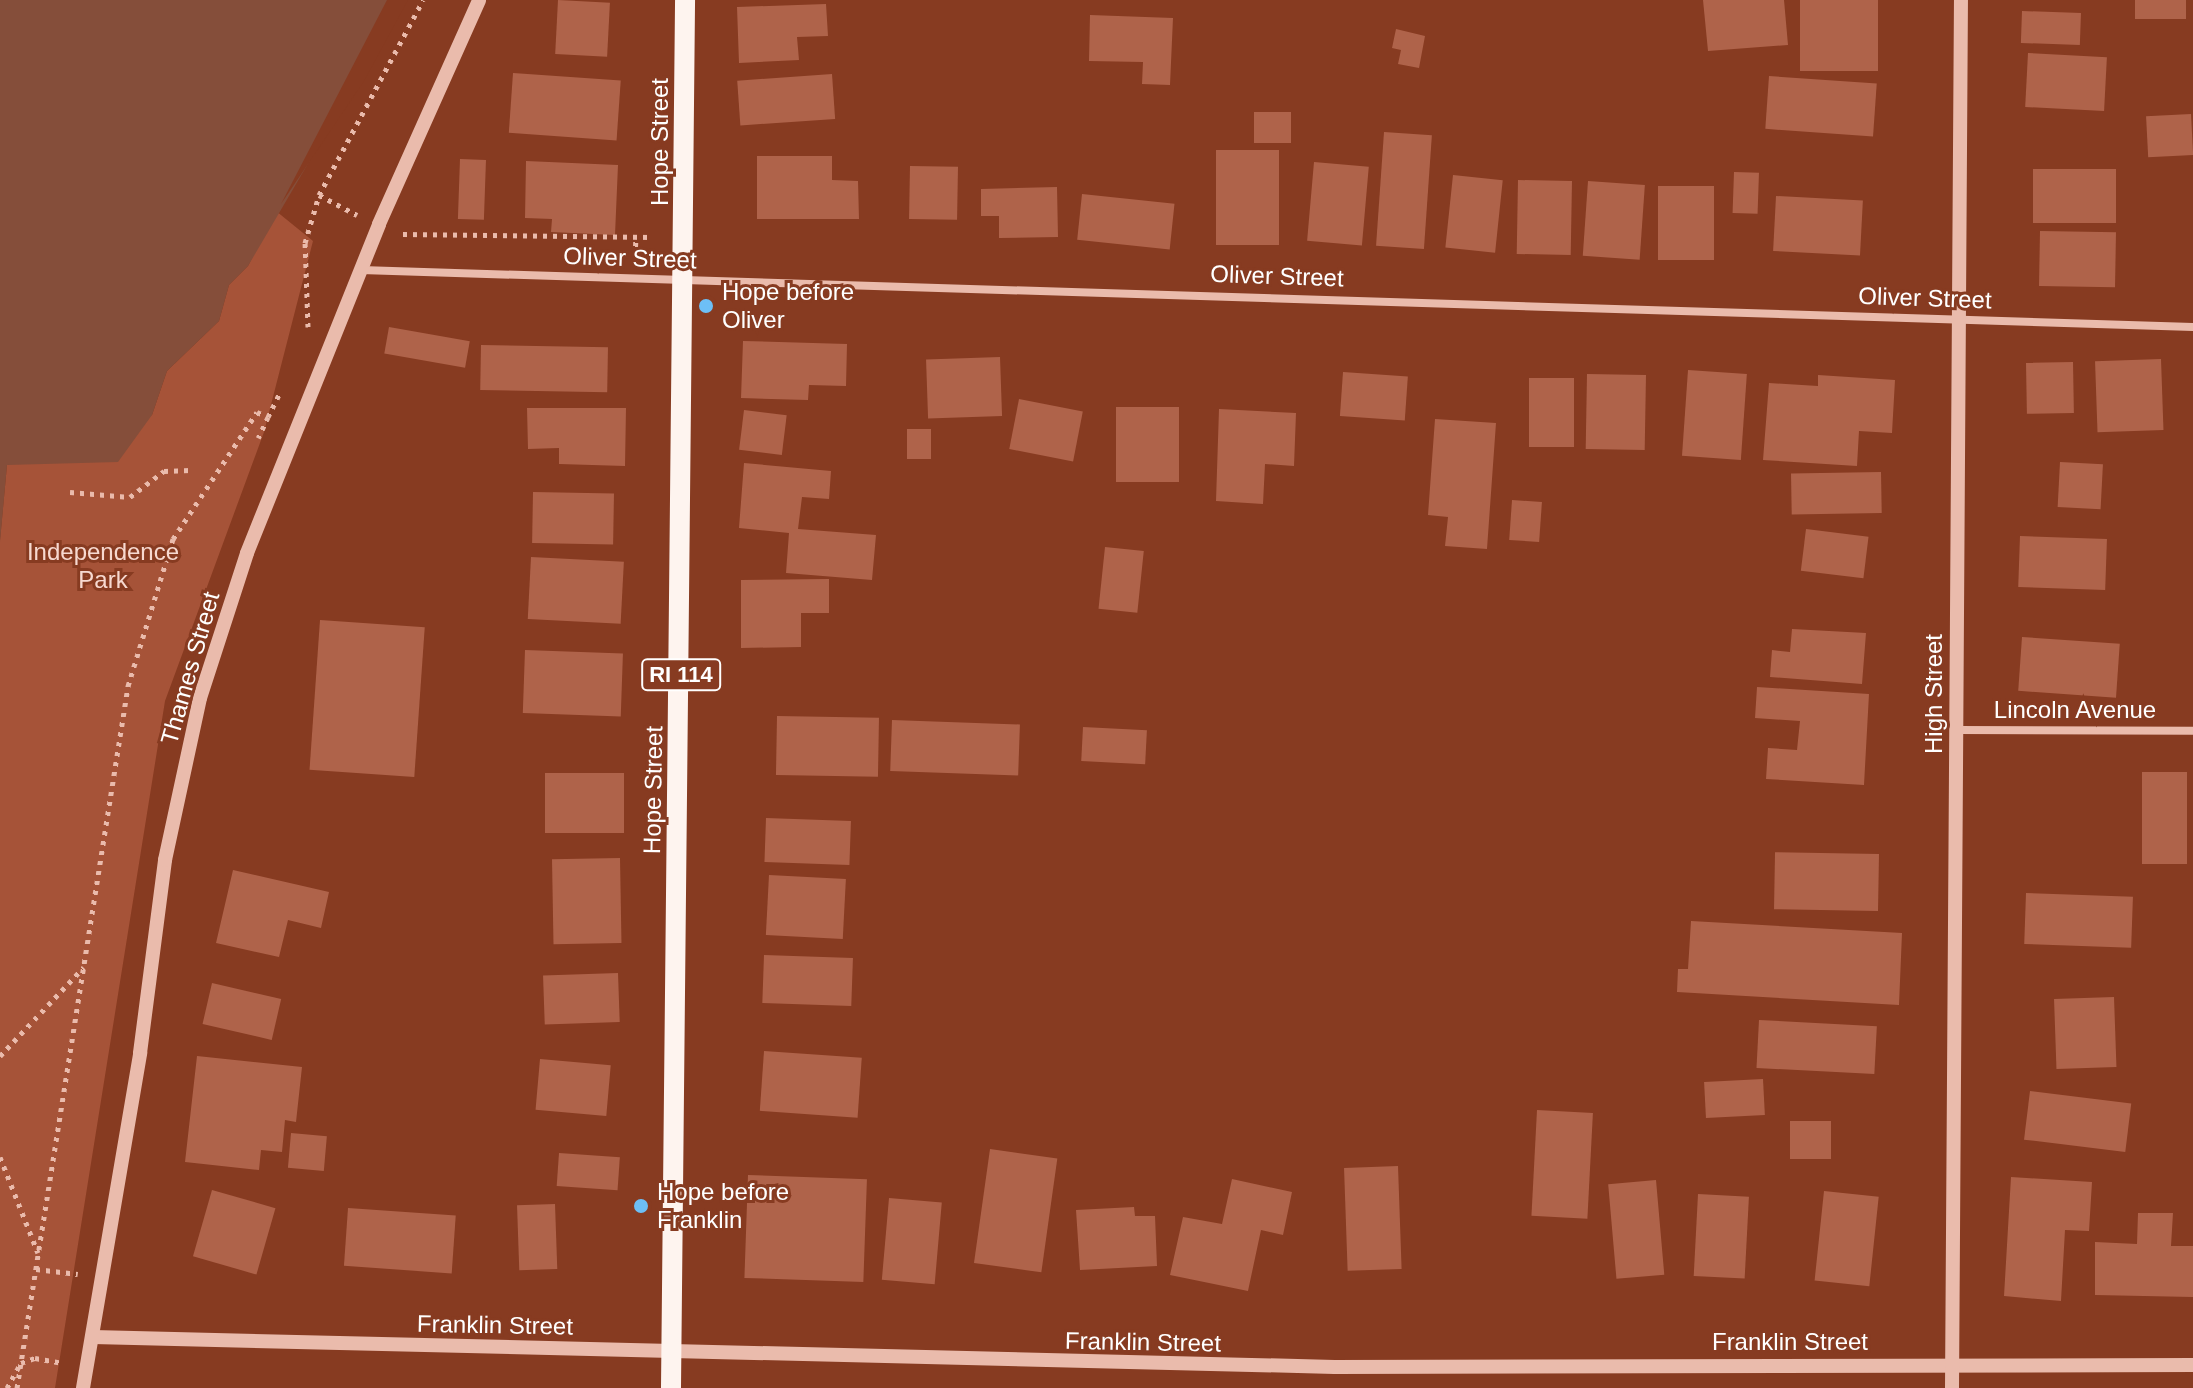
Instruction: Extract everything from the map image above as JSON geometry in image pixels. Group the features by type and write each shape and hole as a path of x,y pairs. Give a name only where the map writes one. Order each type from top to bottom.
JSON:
{"main road":[{"name":"Hope Street","path":"671,1388 687,280 685,0"}],"street":[{"name":"Thames Street","path":"83,1388 165,860 200,698 247,553 361,270 479,0"},
{"name":"High Street","path":"1952,1388 1956,319 1961,0"},
{"name":"Oliver Street","path":"361,270 2193,327"},
{"name":"Lincoln Avenue","path":"1956,730 2193,731"},
{"name":"Franklin Street","path":"93,1337 1335,1367 1952,1363 2193,1365"}],"path":[{"path":"309,306 305,243 319,195 423,0"},
{"path":"319,195 356,214"},
{"path":"402,234 654,237"},
{"path":"635,260 636,237"},
{"path":"17,1388 128,686 173,539 257,412 268,417 258,438"},
{"path":"70,492 130,497 164,471 191,470"},
{"path":"0,1056 84,966"},
{"path":"0,1157 39,1254"},
{"path":"36,1269 79,1274"},
{"path":"7,1388 21,1363 35,1358 67,1364"}],"green space":[{"name":"Independence Park","path":"276,211 313,241 264,432 165,701 55,1388 0,1388 0,540 7,465 152,415 167,371 219,321 229,285 248,266"}],"shaded area":[{"path":"0,0 404,0 248,266 229,285 219,321 167,371 152,415 118,462 7,465 0,542"}],"pier":[{"path":"387,0 408,0 364,81 281,204"}],"building":[{"path":"558,0 610,3 607,57 555,54"},
{"path":"1703,0 1784,0 1788,45 1708,51"},
{"path":"1800,0 1878,0 1878,71 1800,71"},
{"path":"2135,0 2186,0 2186,19 2135,19"},
{"path":"826,4 828,36 797,37 799,60 739,63 737,7"},
{"path":"2022,11 2081,13 2080,45 2021,43"},
{"path":"1090,15 1173,18 1170,85 1142,84 1143,62 1089,61"},
{"path":"1396,29 1425,36 1419,68 1398,64 1401,50 1392,48"},
{"path":"2028,53 2107,57 2104,111 2025,107"},
{"path":"513,73 621,81 617,140 509,133"},
{"path":"832,74 835,119 740,126 737,81"},
{"path":"1769,76 1877,84 1873,136 1765,129"},
{"path":"1254,112 1291,112 1291,143 1254,143"},
{"path":"2191,114 2193,155 2148,157 2146,116"},
{"path":"1384,132 1432,135 1424,249 1376,246"},
{"path":"1216,150 1279,150 1279,245 1216,245"},
{"path":"757,156 832,156 832,180 858,181 859,219 757,219"},
{"path":"460,159 486,160 484,220 458,219"},
{"path":"526,161 618,165 615,235 551,232 552,219 525,218"},
{"path":"1314,162 1369,167 1362,245 1307,241"},
{"path":"910,166 958,167 957,220 909,219"},
{"path":"2033,169 2116,169 2116,223 2033,223"},
{"path":"1734,172 1759,173 1758,214 1733,213"},
{"path":"1453,175 1503,180 1495,253 1445,248"},
{"path":"1518,180 1572,181 1571,255 1517,254"},
{"path":"1588,181 1645,185 1640,260 1583,256"},
{"path":"1658,186 1714,186 1714,260 1658,260"},
{"path":"1057,187 1058,237 999,238 999,216 981,216 981,189"},
{"path":"1082,194 1174,204 1170,249 1077,240"},
{"path":"1776,196 1863,201 1860,255 1773,251"},
{"path":"2040,231 2116,232 2115,287 2039,286"},
{"path":"389,327 470,341 465,368 384,354"},
{"path":"743,341 847,344 846,386 809,385 808,400 741,398"},
{"path":"481,345 608,347 607,392 480,390"},
{"path":"1000,357 1002,416 928,419 926,360"},
{"path":"2161,359 2163,430 2098,432 2095,361"},
{"path":"2073,362 2074,413 2027,414 2026,363"},
{"path":"1688,370 1747,374 1741,460 1682,456"},
{"path":"1343,372 1408,377 1405,420 1340,416"},
{"path":"1587,374 1646,375 1645,450 1586,449"},
{"path":"1818,375 1895,380 1892,433 1859,431 1857,466 1763,460 1769,383 1818,386"},
{"path":"1529,378 1574,378 1574,447 1529,447"},
{"path":"1019,399 1083,411 1073,461 1009,449"},
{"path":"1116,407 1179,407 1179,482 1116,482"},
{"path":"527,408 626,408 625,466 559,464 559,448 528,449"},
{"path":"1219,409 1296,413 1294,466 1265,464 1263,504 1216,501"},
{"path":"744,410 787,415 782,455 739,450"},
{"path":"1435,419 1496,423 1487,549 1445,546 1448,517 1428,515"},
{"path":"907,429 931,429 931,459 907,459"},
{"path":"2060,462 2103,464 2101,509 2058,507"},
{"path":"744,463 831,471 829,499 802,497 798,529 876,535 872,580 786,573 789,533 739,528"},
{"path":"1881,472 1882,513 1792,515 1791,474"},
{"path":"533,492 614,493 613,544 532,543"},
{"path":"1512,500 1542,502 1539,542 1509,540"},
{"path":"1806,529 1869,537 1863,578 1801,571"},
{"path":"2020,536 2107,539 2105,590 2018,587"},
{"path":"1105,547 1144,551 1137,613 1099,609"},
{"path":"531,557 624,562 621,624 528,619"},
{"path":"829,579 829,613 801,613 801,647 741,648 741,580"},
{"path":"320,620 425,627 414,777 310,770"},
{"path":"1792,629 1866,633 1862,684 1770,677 1772,650 1790,652"},
{"path":"2022,637 2120,644 2116,698 2018,691"},
{"path":"525,650 623,653 621,716 523,713"},
{"path":"1757,687 1869,694 1864,785 1766,779 1768,748 1797,750 1800,721 1755,718"},
{"path":"777,716 879,718 878,777 776,775"},
{"path":"892,720 1020,724 1018,775 890,771"},
{"path":"1083,727 1147,730 1145,764 1081,761"},
{"path":"2142,772 2187,772 2187,864 2142,864"},
{"path":"545,773 624,773 624,833 545,833"},
{"path":"766,818 851,821 849,865 764,862"},
{"path":"1775,852 1879,854 1878,911 1774,909"},
{"path":"620,858 621,943 553,944 552,859"},
{"path":"233,870 329,892 321,928 288,920 279,957 216,943"},
{"path":"769,875 846,879 843,939 766,935"},
{"path":"2026,893 2133,897 2131,948 2024,944"},
{"path":"1691,921 1902,933 1899,1005 1677,992 1678,969 1688,969"},
{"path":"764,955 853,958 851,1006 762,1003"},
{"path":"618,973 620,1022 545,1025 543,976"},
{"path":"212,983 281,999 272,1040 203,1024"},
{"path":"2114,997 2116,1067 2056,1069 2054,999"},
{"path":"1759,1020 1877,1026 1874,1074 1756,1068"},
{"path":"764,1051 862,1058 858,1118 760,1111"},
{"path":"197,1056 302,1067 296,1122 285,1120 282,1152 261,1150 259,1170 185,1162"},
{"path":"540,1059 611,1065 606,1116 536,1110"},
{"path":"1763,1079 1765,1115 1706,1118 1704,1082"},
{"path":"2030,1091 2131,1103 2125,1152 2024,1140"},
{"path":"1537,1110 1593,1113 1587,1219 1531,1216"},
{"path":"1790,1121 1831,1121 1831,1159 1790,1159"},
{"path":"291,1133 327,1136 324,1171 288,1168"},
{"path":"990,1149 1057,1158 1041,1272 974,1263"},
{"path":"559,1153 620,1157 618,1190 557,1186"},
{"path":"1398,1166 1402,1269 1348,1271 1344,1168"},
{"path":"748,1175 867,1179 863,1282 744,1278"},
{"path":"2011,1177 2092,1182 2089,1231 2065,1230 2061,1301 2004,1296"},
{"path":"1232,1179 1292,1192 1283,1235 1261,1230 1248,1291 1170,1275 1183,1217 1222,1224"},
{"path":"1656,1180 1664,1275 1616,1279 1608,1184"},
{"path":"212,1190 275,1208 256,1275 193,1256"},
{"path":"1824,1191 1879,1197 1869,1286 1815,1281"},
{"path":"1698,1194 1749,1197 1745,1279 1694,1276"},
{"path":"889,1198 942,1203 935,1284 882,1280"},
{"path":"555,1204 557,1269 519,1270 517,1205"},
{"path":"1134,1207 1135,1216 1155,1216 1157,1266 1080,1270 1076,1210"},
{"path":"348,1208 456,1216 452,1273 344,1266"},
{"path":"2138,1213 2173,1213 2171,1246 2193,1246 2193,1297 2095,1295 2095,1242 2137,1244"}],"place":[{"name":"Hope before Oliver","path":"706,306"},
{"name":"Hope before Franklin","path":"641,1206"}]}
